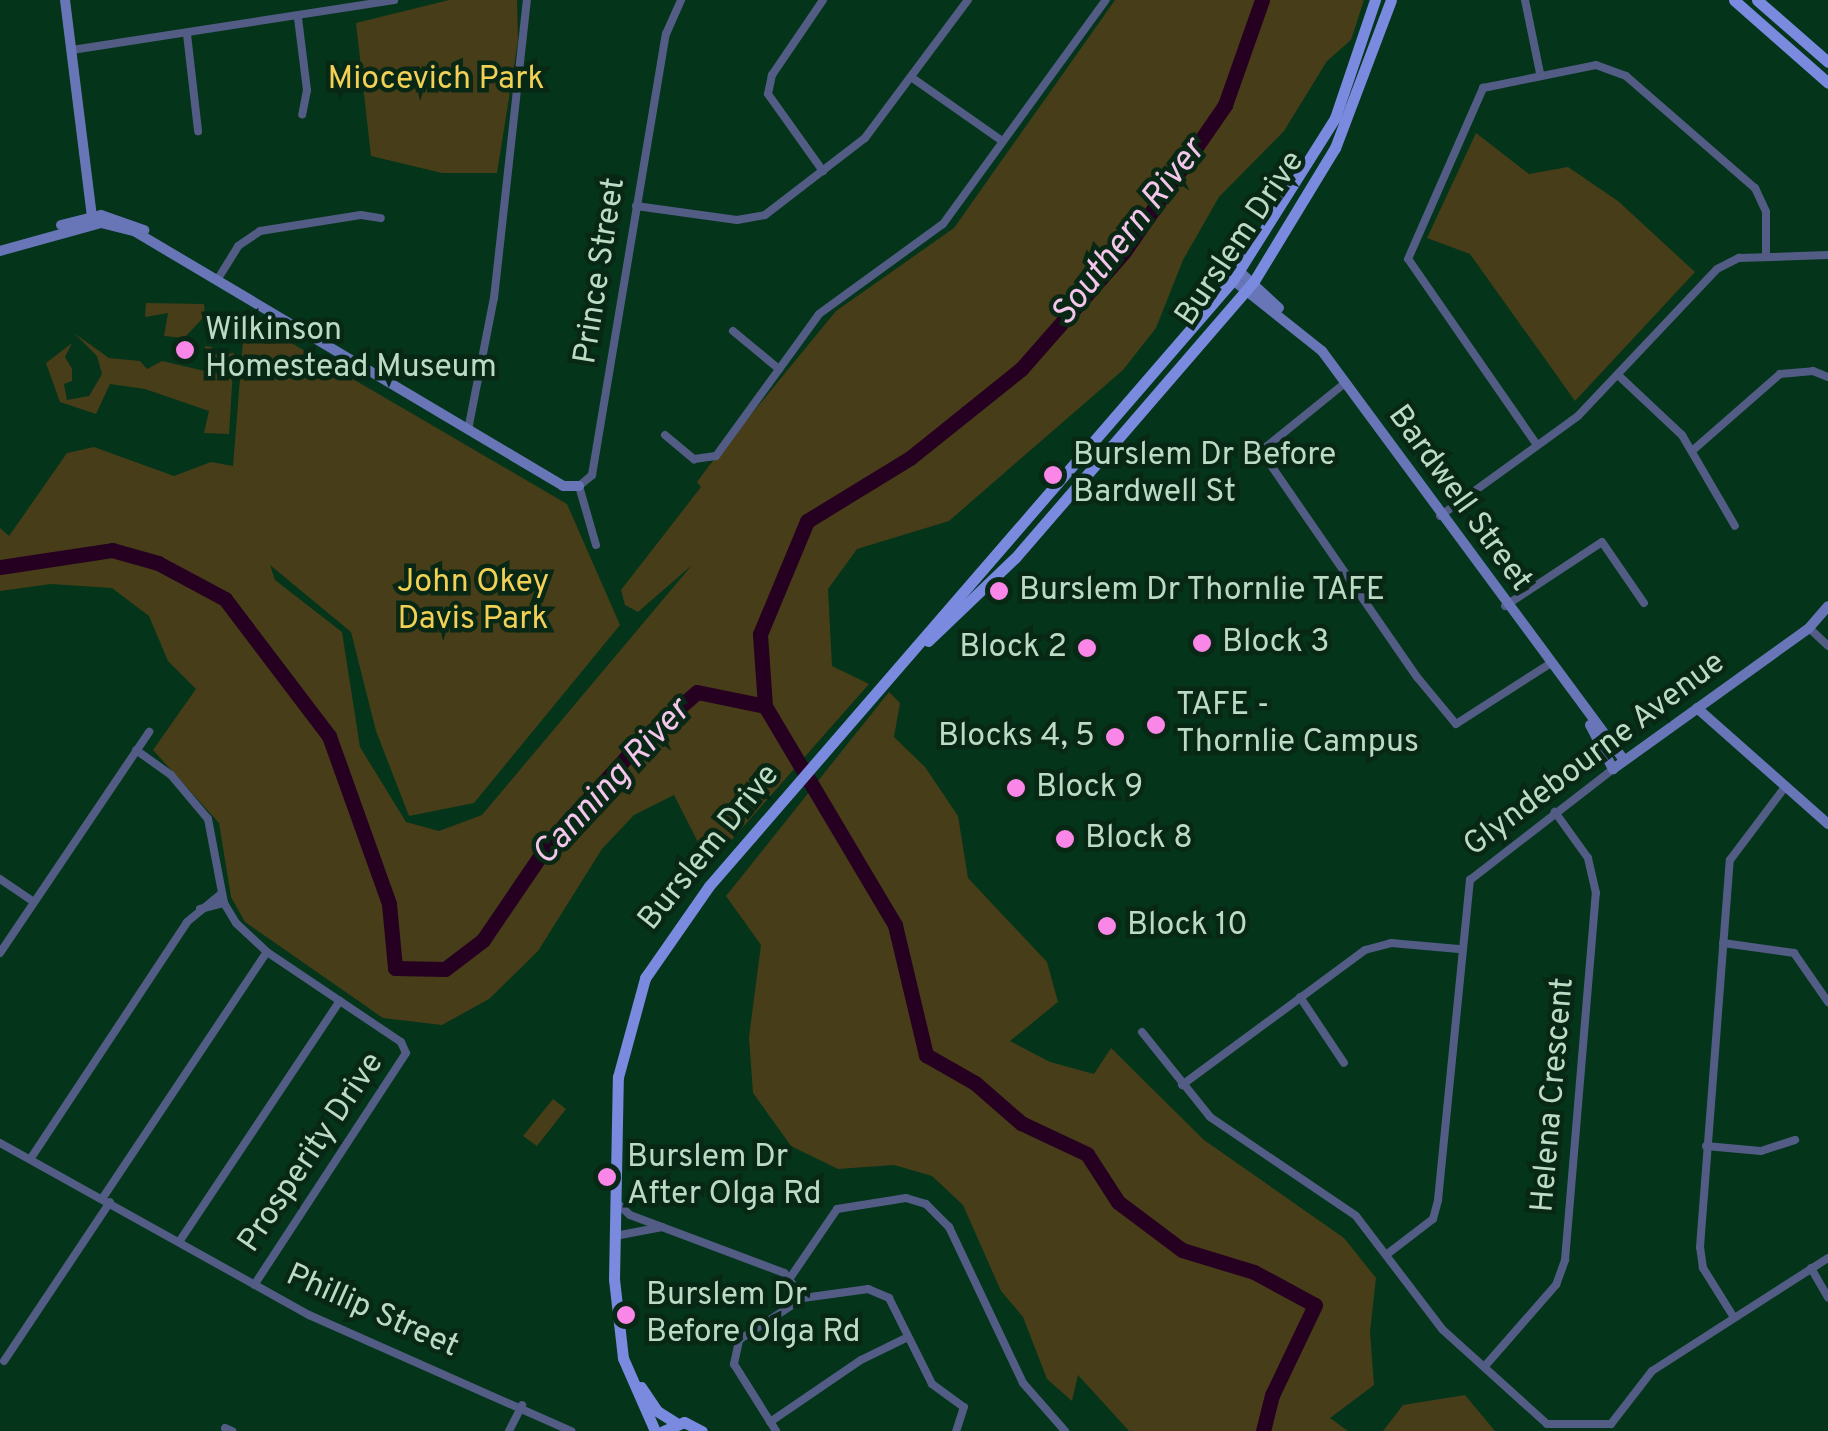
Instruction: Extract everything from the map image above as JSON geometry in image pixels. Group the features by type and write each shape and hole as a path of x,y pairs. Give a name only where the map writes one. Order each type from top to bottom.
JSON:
{"main road":[{"name":"Burslem Drive","path":"676,1423 659,1431 623,1358 615,1236 618,1077 638,995 673,931 1237,276 1334,118 1375,0"},
{"name":"Burslem Drive","path":"918,649 1015,558 1251,286 1335,148 1391,0"},
{"path":"1734,0 1828,83"},
{"path":"1757,0 1828,62"},
{"path":"1816,51 1828,73"},
{"path":"1002,547 1015,558"},
{"name":"Burslem Drive","path":"623,1358 646,1399 676,1423 702,1431"}],"street":[{"path":"65,0 96,219"},
{"path":"72,50 298,18 394,0"},
{"path":"468,430 494,298 527,0"},
{"name":"Prince Street","path":"579,486 592,475 666,34 681,0"},
{"path":"822,0 772,75 768,94 823,171"},
{"path":"636,206 752,220 865,138 968,0"},
{"path":"665,435 694,459 716,456 819,314 942,224 1106,0"},
{"path":"1525,0 1540,73"},
{"path":"298,18 307,90 302,114"},
{"path":"188,34 198,131"},
{"path":"1536,445 1408,259 1475,100 1495,81 1596,65 1626,76 1755,188 1766,212 1766,257"},
{"path":"911,77 1002,140"},
{"path":"218,277 238,246 260,230 361,215 381,218"},
{"path":"0,251 96,219 138,225 154,241 468,430 563,486 579,486 596,545"},
{"path":"1440,516 1536,445 1618,375 1716,269 1740,258 1828,255"},
{"name":"Bardwell Street","path":"1237,276 1285,315 1345,384 1587,718 1624,760"},
{"path":"733,331 778,368"},
{"path":"1692,451 1780,374 1813,371 1828,377"},
{"path":"1618,375 1692,451 1736,526"},
{"path":"1345,384 1261,451 1406,662 1456,724 1548,665"},
{"path":"1506,606 1602,542 1644,603"},
{"name":"Glyndebourne Avenue","path":"1386,1255 1433,1218 1438,1200 1459,949 1470,880 1613,768 1809,628 1828,606"},
{"path":"1809,628 1828,646"},
{"path":"1697,708 1828,824"},
{"name":"Bardwell Street","path":"1587,718 1613,768"},
{"path":"0,952 149,732"},
{"path":"31,1158 200,909 223,898 208,819 172,775 136,750"},
{"path":"1733,1316 1700,1258 1723,943 1736,844 1785,787"},
{"name":"Helena Crescent","path":"1484,1366 1556,1285 1565,1260 1596,893 1588,858 1555,812"},
{"path":"0,879 34,902"},
{"name":"Prosperity Drive","path":"223,898 268,952 401,1042 406,1059 254,1286"},
{"path":"1723,943 1794,953 1828,1002"},
{"path":"1182,1085 1300,997 1378,945 1459,949"},
{"path":"4,1361 268,952"},
{"path":"1300,997 1344,1063"},
{"path":"179,1242 340,1002"},
{"path":"1142,1032 1210,1117 1356,1216 1443,1330 1547,1424 1611,1424 1652,1371 1828,1258"},
{"path":"1706,1146 1760,1151 1796,1140"},
{"name":"Phillip Street","path":"0,1143 254,1286 522,1404 571,1431"},
{"path":"790,1278 836,1209 906,1198 926,1204 948,1227 1024,1382 1064,1431"},
{"path":"615,1202 630,1215 672,1227 790,1278 803,1298"},
{"path":"615,1236 672,1227"},
{"path":"1811,1268 1828,1297"},
{"path":"776,1431 732,1351 803,1298 880,1291 932,1384 964,1407 956,1431"},
{"path":"770,1422 860,1360 908,1337"},
{"path":"510,1431 522,1404"}],"green space":[{"name":"Miocevich Park","path":"449,0 517,0 518,41 497,173 442,173 371,156 356,23"},
{"name":"John Okey Davis Park","path":"1115,0 1364,0 1351,40 1327,61 1284,131 1219,197 1183,260 1156,328 1123,370 949,521 857,549 828,589 832,666 869,684 728,844 703,852 674,795 634,815 602,849 538,951 489,999 442,1025 383,1018 245,922 231,897 219,823 153,750 196,689 168,661 149,616 112,588 51,584 0,591 0,528 9,536 67,453 94,447 174,476 211,462 233,466 245,316 567,504 620,625 474,803 409,816 376,731 351,632 270,565 275,580 342,632 360,747 406,822 439,831 482,815 692,565 638,612 625,605 621,590 701,487 697,482 708,467 836,311 954,228"},
{"path":"1476,133 1529,174 1568,167 1618,201 1695,272 1575,401 1470,254 1427,238"},
{"path":"146,303 204,304 205,316 184,338 164,336 168,313 145,317"},
{"path":"74,333 109,358 140,361 147,369 162,361 226,376 228,359 204,356 205,346 212,347 209,355 234,353 229,434 204,433 209,411 145,389 110,384 96,414 60,402 46,363 72,343 65,357 72,369 72,381 64,384 67,400 89,396 102,374 97,356"},
{"path":"889,692 900,703 894,737 925,767 958,816 968,878 1047,962 1058,1002 1010,1041 1050,1062 1094,1074 1111,1048 1204,1140 1344,1238 1376,1278 1370,1332 1374,1385 1330,1418 1348,1431 1129,1431 1078,1375 1072,1401 1047,1379 1023,1317 1001,1291 963,1205 932,1176 894,1165 838,1169 791,1146 753,1093 749,1037 761,945 726,896"},
{"path":"553,1099 566,1109 537,1146 523,1136"},
{"path":"1465,1395 1495,1431 1383,1431 1403,1405"}],"waterway":[{"name":"Southern River","path":"765,706 760,634 807,521 910,458 1021,369 1123,253 1225,105 1262,0"},
{"name":"Canning River","path":"0,567 112,550 158,563 225,599 329,736 389,904 395,968 445,969 483,940 551,840 641,741 697,692 765,706 895,925 926,1055 975,1083 1021,1123 1087,1154 1118,1202 1182,1250 1254,1272 1315,1305 1272,1395 1263,1431"}],"place":[{"name":"Wilkinson Homestead Museum","path":"185,350"},
{"name":"Burslem Dr Before Bardwell St","path":"1053,475"},
{"name":"Burslem Dr Thornlie TAFE","path":"999,591"},
{"name":"Block 3","path":"1202,643"},
{"name":"Block 2","path":"1087,648"},
{"name":"TAFE - Thornlie Campus","path":"1156,725"},
{"name":"Blocks 4, 5","path":"1115,737"},
{"name":"Block 9","path":"1016,788"},
{"name":"Block 8","path":"1065,839"},
{"name":"Block 10","path":"1107,926"},
{"name":"Burslem Dr After Olga Rd","path":"607,1177"},
{"name":"Burslem Dr Before Olga Rd","path":"626,1315"}]}
